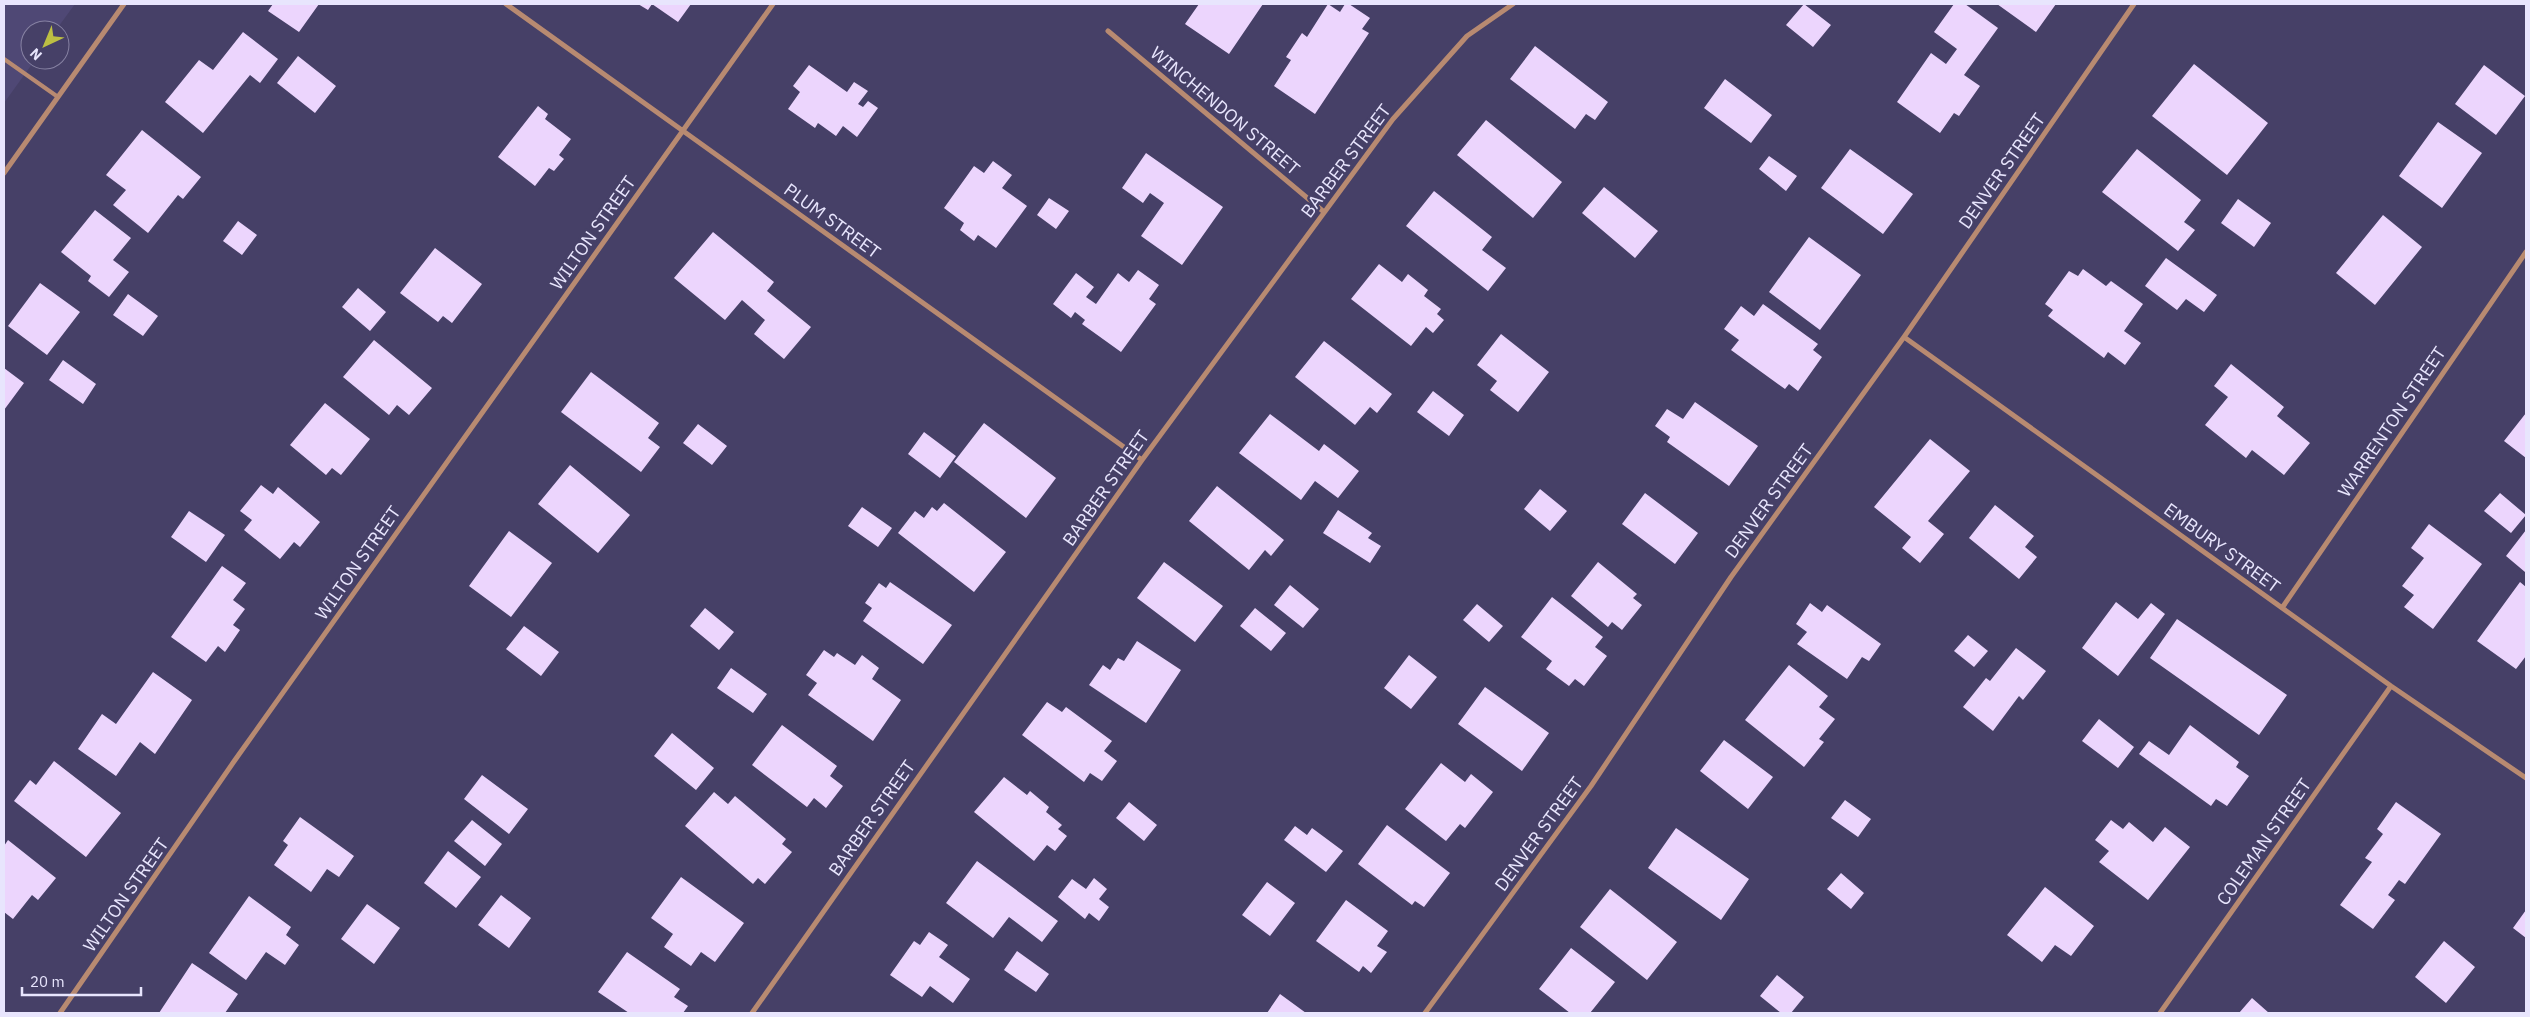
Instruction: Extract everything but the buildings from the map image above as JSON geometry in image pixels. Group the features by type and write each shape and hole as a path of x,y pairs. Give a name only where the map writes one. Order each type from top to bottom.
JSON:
{"street":[{"path":"4,174 124,4"},
{"name":"PLUM STREET","path":"506,4 1142,460"},
{"name":"WILTON STREET","path":"60,1013 235,760 773,4"},
{"name":"BARBER STREET","path":"752,1013 1142,460 1393,119 1467,36 1513,4"},
{"name":"DENVER STREET","path":"1424,1013 1591,786 1731,577 1904,337 2134,4"},
{"name":"WINCHENDON STREET","path":"1108,31 1324,212"},
{"name":"WARRENTON STREET","path":"2282,608 2526,252"},
{"name":"EMBURY STREET","path":"1904,337 2391,686 2526,778"},
{"name":"COLEMAN STREET","path":"2160,1013 2391,686"}],"lane":[{"path":"4,59 58,97"}],"shaded area":[{"path":"4,4 75,4 63,20 20,20 20,70 28,70 4,103"}]}
